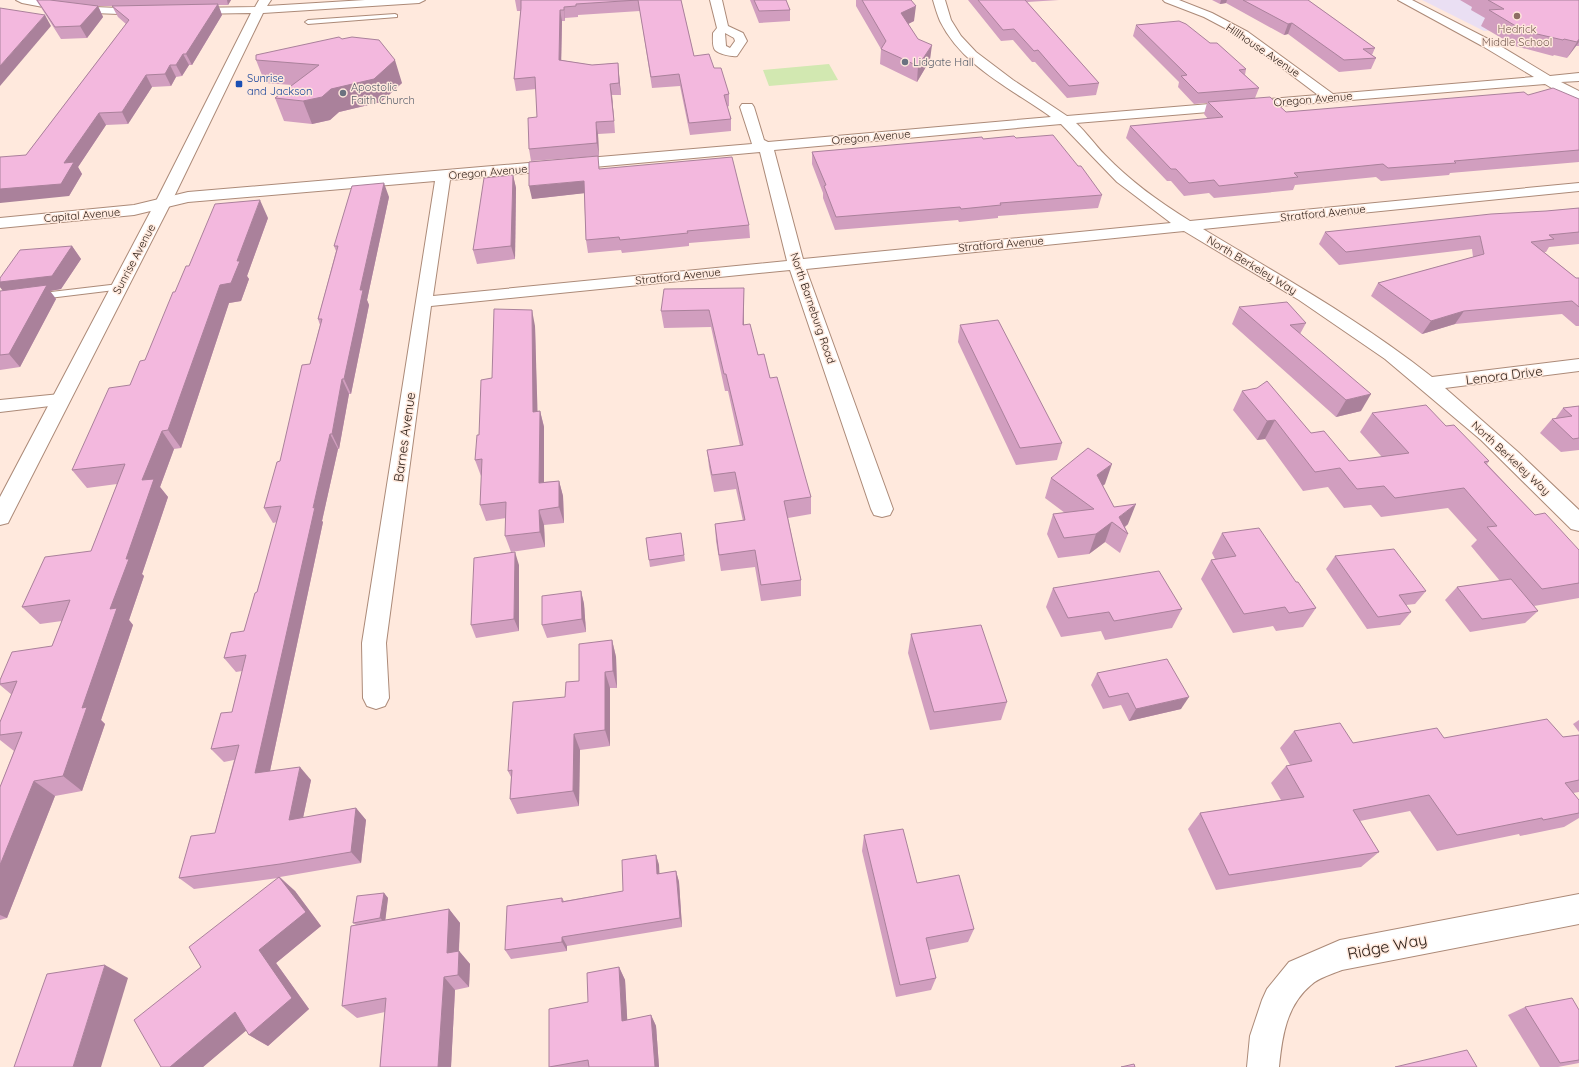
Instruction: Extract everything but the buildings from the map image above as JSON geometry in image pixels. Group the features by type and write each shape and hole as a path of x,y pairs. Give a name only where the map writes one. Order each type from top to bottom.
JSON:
{"street":[{"path":"22,0 69,9 152,12"},
{"path":"175,11 262,5 419,0"},
{"path":"716,0 723,28"},
{"name":"North Berkeley Way","path":"939,0 947,23 966,49 1005,80 1064,120 1108,165 1133,187 1160,209 1316,303 1389,354 1428,384 1571,505 1579,522"},
{"name":"Hillhouse Avenue","path":"1170,0 1208,15 1244,34 1331,98"},
{"path":"1404,0 1488,44 1547,80 1579,96"},
{"name":"Sunrise Avenue","path":"0,517 119,288 262,5"},
{"name":"Oregon Avenue","path":"163,202 188,197 443,176 1064,120 1579,77"},
{"name":"North Barneburg Road","path":"747,107 758,142 766,146 796,264 882,509"},
{"name":"Barnes Avenue","path":"376,698 374,644 423,302 443,176"},
{"name":"Stratford Avenue","path":"423,302 1579,187"},
{"name":"Capital Avenue","path":"0,223 134,210 163,202"},
{"name":"Lenora Drive","path":"1428,384 1579,365"},
{"path":"0,406 60,400"},
{"name":"Ridge Way","path":"1263,1067 1266,1036 1278,1000 1300,973 1340,955 1579,909"}],"lane":[{"path":"308,22 395,16"},
{"path":"0,302 119,288"}],"shaded area":[{"name":"Hedrick Middle School","path":"1422,0 1579,0 1579,24 1484,31"}],"green space":[{"path":"829,64 838,80 769,86 763,70"}],"place":[{"name":"Hedrick Middle School","path":"1517,16"},
{"name":"Lidgate Hall","path":"905,62"},
{"name":"Sunrise and Jackson","path":"239,84"},
{"name":"Apostolic Faith Church","path":"343,93"}]}
